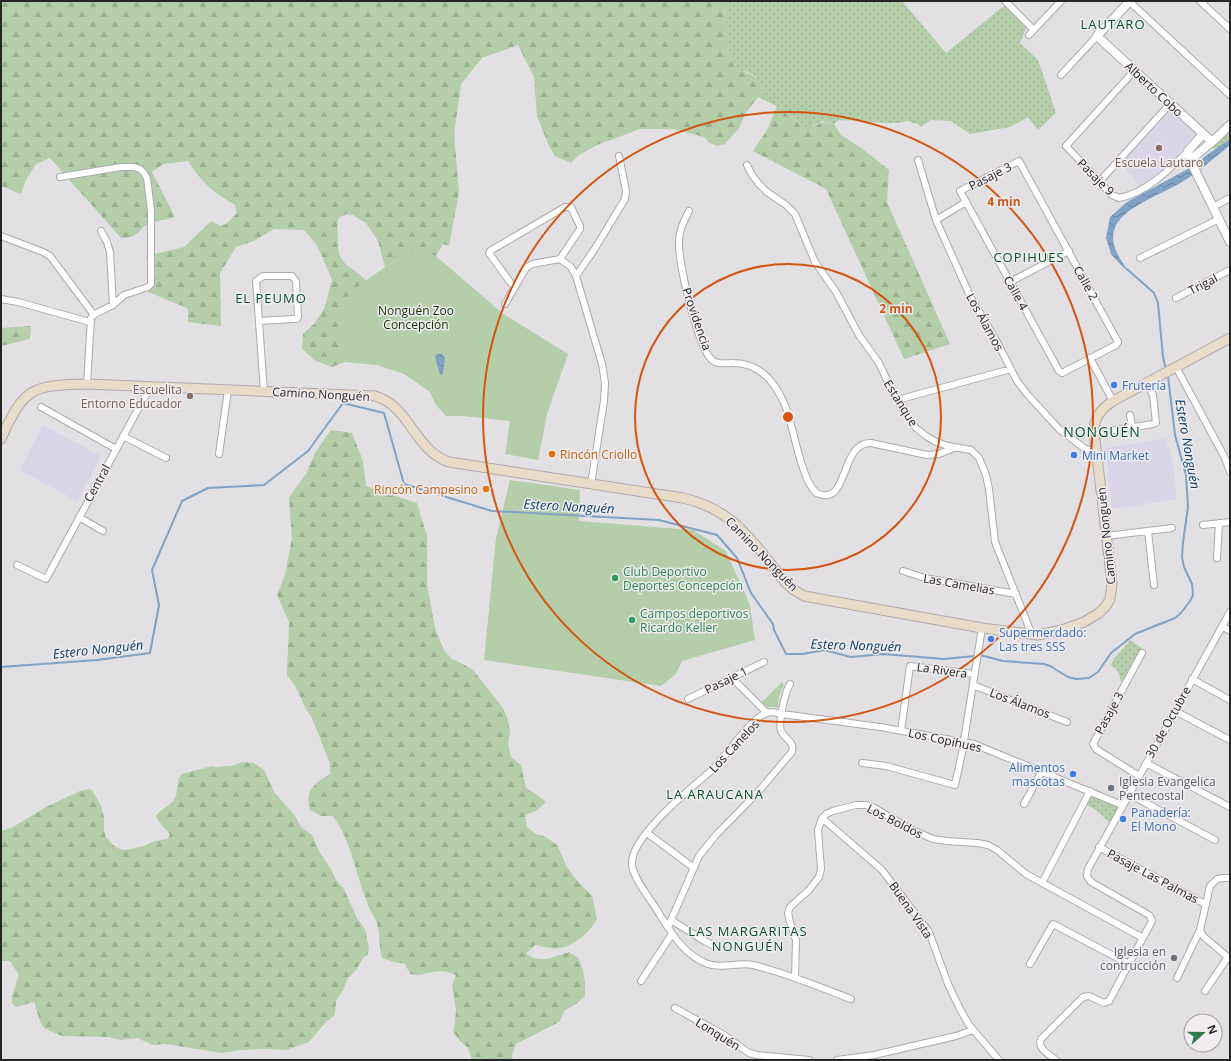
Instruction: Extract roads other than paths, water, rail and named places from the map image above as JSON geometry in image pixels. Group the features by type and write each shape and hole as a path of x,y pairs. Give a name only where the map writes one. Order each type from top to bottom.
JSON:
{"main road":[{"name":"Camino Nonguén","path":"1,439 17,407 30,393 48,386 87,384 370,396 380,398 397,408 424,445 432,453 443,460 683,498 699,502 715,509 727,516 738,526 786,583 804,596 982,628 1032,635 1050,633 1077,624 1099,613 1106,606 1111,596 1112,588 1094,428 1095,422 1102,410 1113,401 1146,382 1229,340"}],"street":[{"path":"1005,1 1034,30"},
{"path":"1029,35 1061,1"},
{"path":"1061,75 1129,1 1230,95"},
{"path":"1200,1 1230,29"},
{"name":"Alberto Cobo","path":"1097,36 1212,142"},
{"name":"Pasaje 9","path":"1134,71 1066,146 1112,195 1119,198 1131,195 1156,180 1188,151"},
{"path":"1100,181 1170,104"},
{"path":"1192,163 1230,125"},
{"path":"1203,134 1188,151 1192,163 1230,242"},
{"path":"576,276 626,199 626,191 619,156"},
{"name":"Los Álamos","path":"918,160 936,220 971,298 1024,391 1059,429 1084,448 1096,453"},
{"name":"Pasaje 3","path":"960,191 1019,161"},
{"name":"Calle 2","path":"1019,161 1118,343 1090,358"},
{"name":"Estanque","path":"747,165 759,184 767,192 786,204 795,214 815,262 836,292 859,335 876,358 897,400 912,422 926,436 942,445 971,450 979,458 986,475 989,489 995,542 1032,635"},
{"path":"60,177 121,167 134,167 140,169 147,178 151,210 151,284 148,287 124,295 113,305 91,318 87,384"},
{"name":"Calle 4","path":"960,191 1061,373 1090,358"},
{"path":"1213,207 1230,198"},
{"name":"Pasaje 3","path":"936,220 966,202"},
{"path":"515,287 489,253 490,251 536,222 568,206 571,207 580,229 560,259"},
{"name":"Providencia","path":"689,211 680,234 679,244 684,281 703,346 711,358 717,363 738,363 750,366 760,371 771,381 787,409 805,475 813,491 822,495 834,492 840,484 853,452 858,447 865,444 927,455 939,454 954,448"},
{"path":"1140,258 1219,219"},
{"path":"101,232 107,242 110,252 113,305"},
{"path":"1,236 50,256 94,315"},
{"path":"1010,282 1069,251"},
{"path":"505,304 526,268 532,264 560,259 568,264 576,276 602,364 605,383 604,401 591,484"},
{"name":"Trigal","path":"1176,298 1230,270"},
{"path":"259,321 296,319 298,317 296,281 292,276 263,276 256,281 264,391"},
{"path":"1,299 18,302 90,322"},
{"path":"1090,358 1113,401"},
{"path":"1174,368 1222,452 1230,472"},
{"path":"897,400 1011,369"},
{"path":"1115,430 1153,424 1156,421 1153,394 1146,382"},
{"name":"Central","path":"17,565 46,579 150,387"},
{"path":"219,454 228,390"},
{"path":"41,407 116,449"},
{"path":"1130,415 1132,427"},
{"path":"123,436 166,458"},
{"path":"79,517 103,531"},
{"path":"1203,525 1230,522"},
{"path":"1217,558 1219,523"},
{"path":"1106,536 1172,528"},
{"path":"1148,531 1154,586"},
{"name":"Las Camelias","path":"903,571 925,578 1016,594"},
{"name":"30 de Octubre","path":"1056,1060 1041,1048 1041,1039 1083,997 1089,996 1104,1003 1109,1001 1151,922 1150,916 1091,882 1087,874 1088,869 1128,794 1230,612"},
{"path":"1222,626 1230,631"},
{"path":"862,763 886,766 955,784 964,742 982,628"},
{"name":"Pasaje 3","path":"1138,776 1096,749 1093,744 1142,653"},
{"name":"Pasaje 1","path":"688,699 764,662"},
{"name":"La Rivera","path":"901,731 910,666 974,674"},
{"path":"732,678 767,713"},
{"path":"1192,679 1230,700"},
{"path":"668,926 699,856 716,835 758,792 792,752 792,744 780,730 785,695 790,684"},
{"name":"Los Álamos","path":"973,685 1067,722"},
{"path":"1175,710 1230,740"},
{"name":"Los Canelos","path":"782,714 767,713 750,726 716,766 663,814 636,848 632,864 639,882 672,934 687,951 694,956 708,964 752,965 795,978 851,999"},
{"name":"Los Copihues","path":"782,714 901,731 981,746 1122,805"},
{"path":"1146,763 1230,807"},
{"path":"1024,804 1042,771"},
{"path":"1042,883 1090,791"},
{"path":"1128,794 1215,840"},
{"name":"Los Boldos","path":"822,818 828,813 846,806 869,806 926,836 947,841 988,845 997,850 1022,871 1143,938"},
{"path":"795,978 796,940 788,914 793,903 809,890 819,877 821,869 818,830 822,818"},
{"name":"Buena Vista","path":"822,818 882,870 929,932 948,984 960,1009 973,1030 999,1060"},
{"path":"647,833 694,868"},
{"name":"Pasaje Las Palmas","path":"1099,847 1205,904 1200,930"},
{"path":"1205,904 1212,883 1221,878 1230,878"},
{"path":"671,920 714,946"},
{"path":"1030,964 1051,926 1054,924 1129,964"},
{"path":"1200,930 1203,936 1229,958 1205,991"},
{"path":"1177,978 1200,930"},
{"path":"641,981 672,934"},
{"name":"Lonquén","path":"675,1008 729,1038 749,1053 809,1060"},
{"path":"836,1060 874,1055 956,1036 973,1030"}],"water":[{"path":"1230,139 1230,145 1194,174 1174,187 1143,202 1124,215 1114,231 1113,237 1117,253 1129,272 1111,254 1106,238 1110,217 1127,202 1197,164 1204,157"},
{"path":"437,354 442,354 445,358 443,374 440,375 435,357"}],"waterway":[{"name":"Estero Nonguén","path":"1127,269 1154,293 1158,303 1163,357 1166,370"},
{"name":"Estero Nonguén","path":"980,655 1003,661 1044,664 1068,677 1076,679 1089,678 1098,672 1111,653 1135,634 1175,618 1190,601 1193,595 1192,584 1184,567 1182,557 1188,507 1186,475 1175,435 1168,376"},
{"name":"Estero Nonguén","path":"1,667 97,660 150,653 159,605 152,570 182,501 208,488 264,485 308,451 343,403 384,413 404,484 492,511 659,520 717,535 737,558 751,593 773,624 774,630 786,654 803,654 824,650 851,657 883,654 944,659 975,656"}],"place":[{"name":"Escuela Lautaro","path":"1159,148"},
{"name":"Frutería","path":"1114,385"},
{"name":"Escuelita Entorno Educador","path":"190,396"},
{"name":"Rincón Criollo","path":"552,454"},
{"name":"Mini Market","path":"1074,455"},
{"name":"Rincón Campesino","path":"486,489"},
{"name":"Club Deportivo Deportes Concepción","path":"615,578"},
{"name":"Campos deportivos Ricardo Keller","path":"632,620"},
{"name":"Supermerdado: Las tres SSS","path":"991,639"},
{"name":"Alimentos mascotas","path":"1073,774"},
{"name":"Iglesia Evangelica Pentecostal","path":"1111,788"},
{"name":"Panadería: El Mono","path":"1123,819"},
{"name":"Iglesia en contrucción","path":"1174,958"}],"district":[{"name":"LAUTARO","path":"1113,24"},
{"name":"COPIHUES","path":"1029,257"},
{"name":"EL PEUMO","path":"271,298"},
{"name":"NONGUÉN","path":"1102,431"},
{"name":"LA ARAUCANA","path":"715,794"},
{"name":"LAS MARGARITAS NONGUÉN","path":"748,938"}],"park label":[{"name":"Nonguén Zoo Concepción","path":"416,317"}]}
